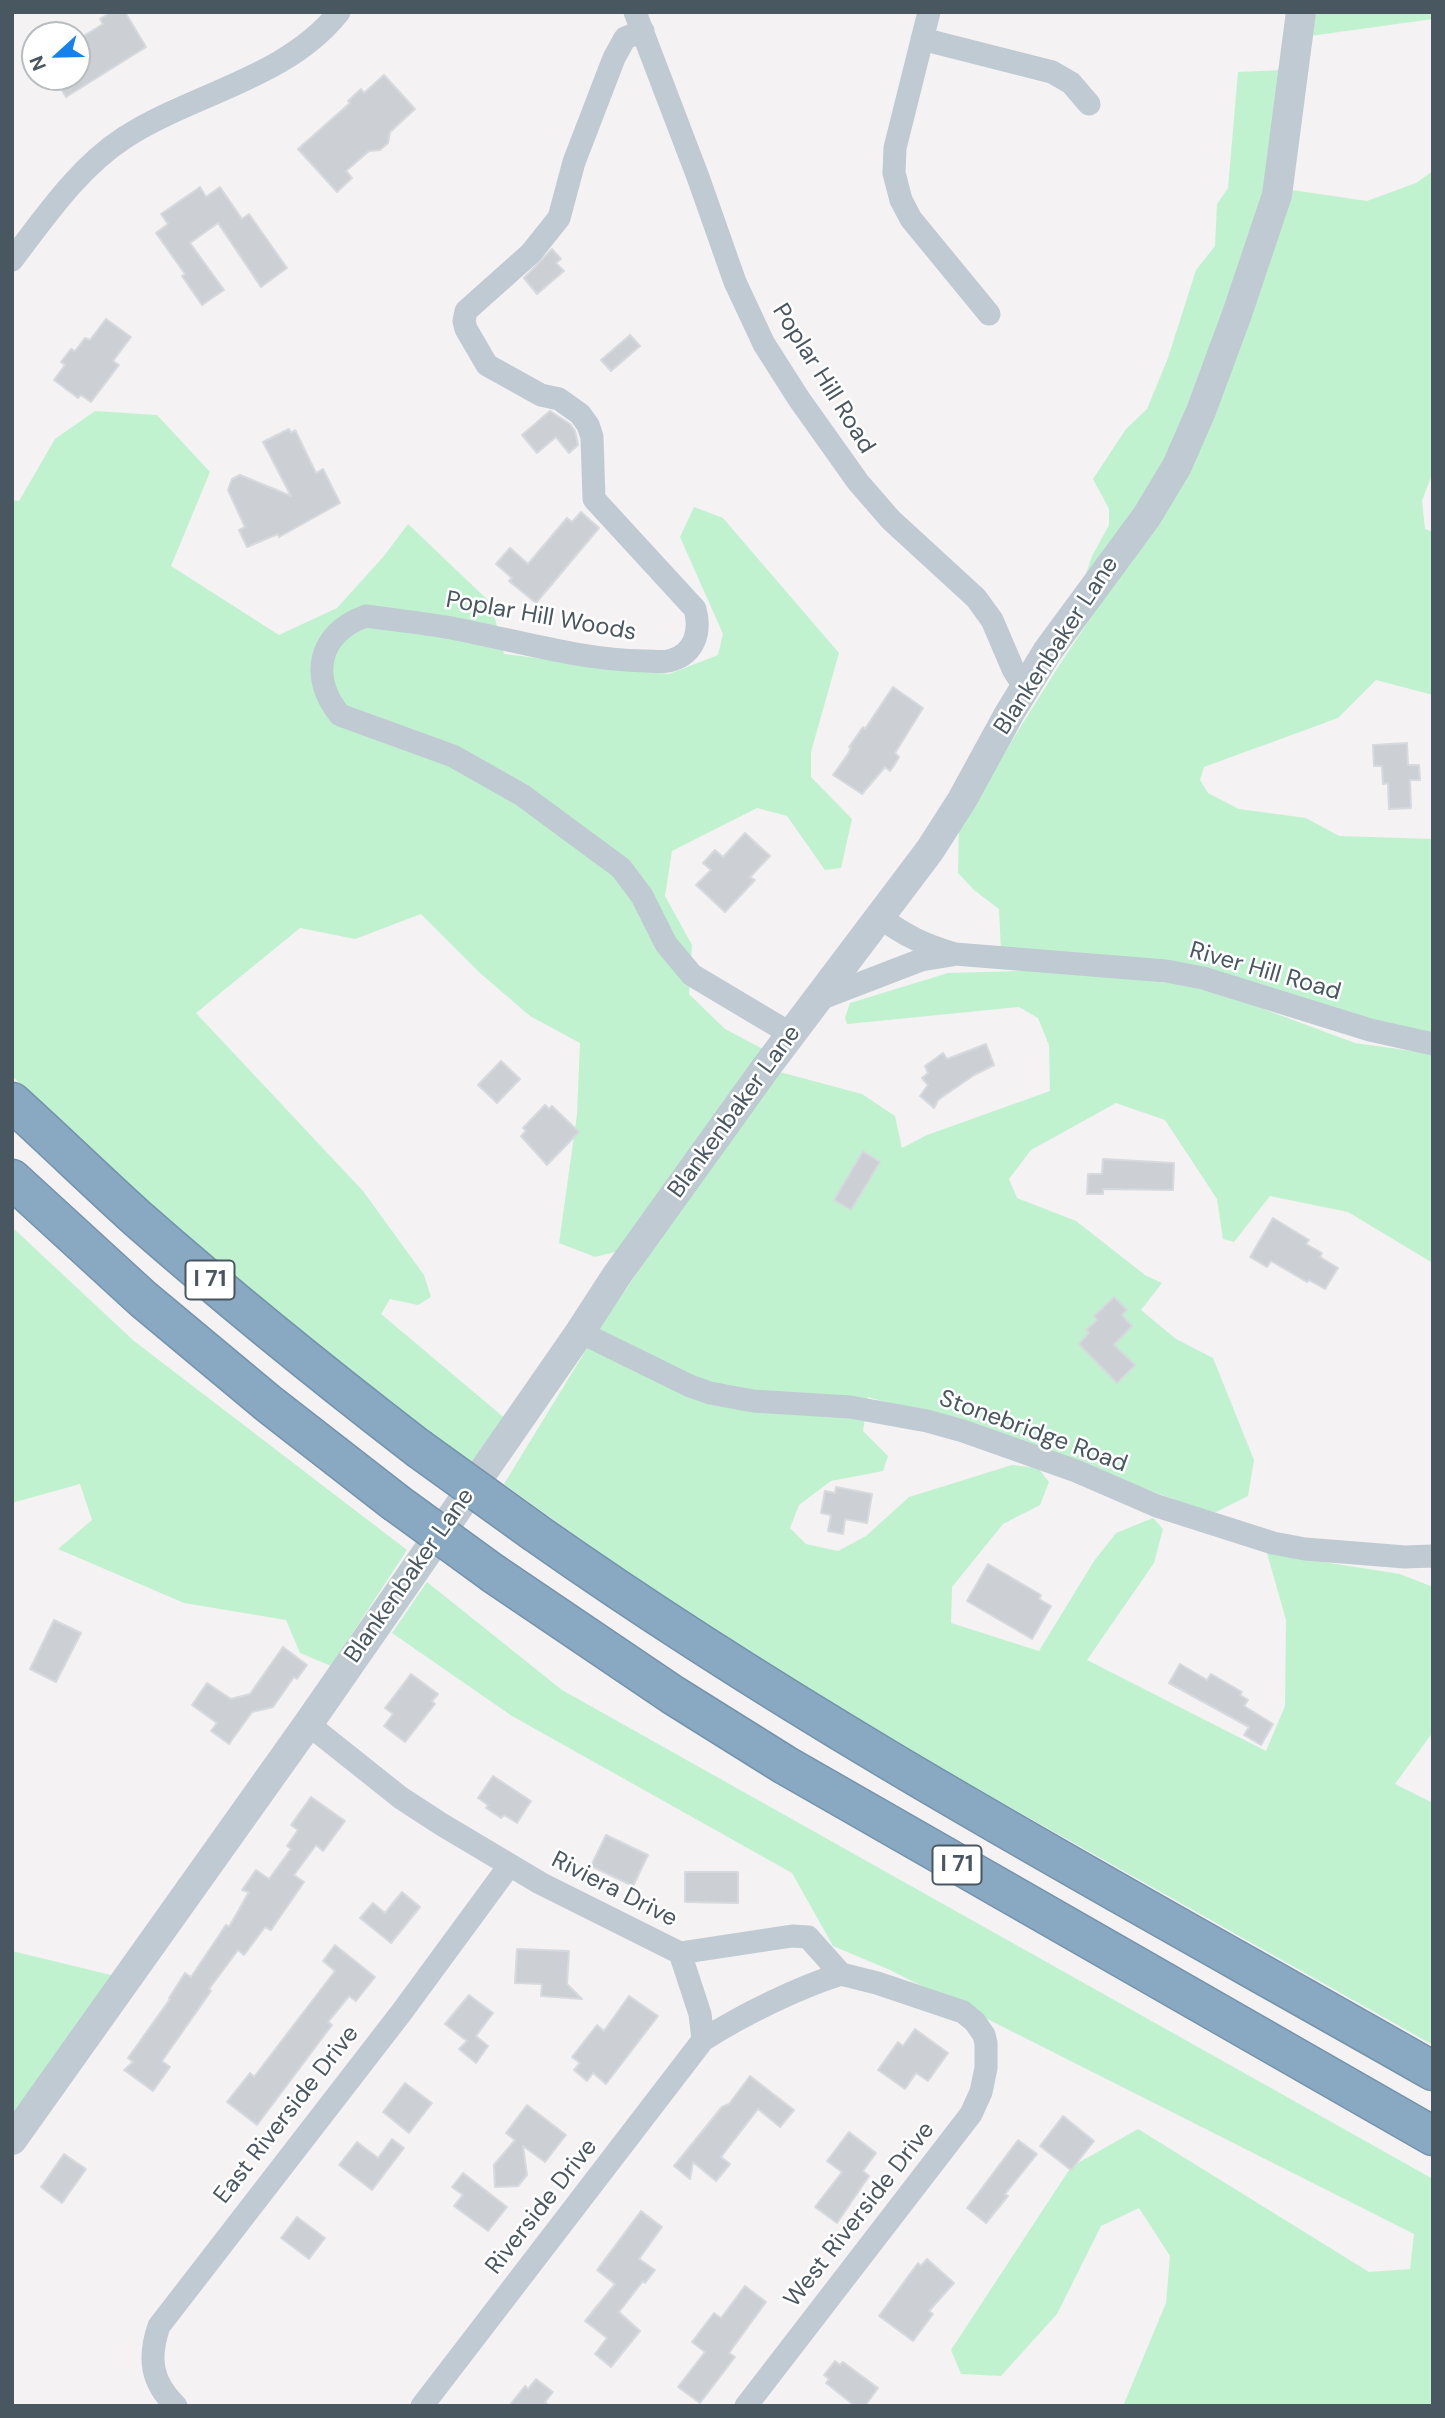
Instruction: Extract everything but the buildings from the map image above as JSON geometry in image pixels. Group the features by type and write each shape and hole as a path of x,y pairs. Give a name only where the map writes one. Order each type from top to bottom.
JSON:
{"highway":[{"name":"I 71","path":"12,1102 186,1260 322,1373 418,1448 633,1602 867,1749 1433,2071"},
{"name":"I 71","path":"12,1179 154,1307 269,1404 395,1502 494,1574 673,1695 785,1765 1433,2136"}],"street":[{"path":"12,260 80,176 123,139 173,111 267,69 295,53 320,34 339,12"},
{"path":"929,12 895,148 894,173 901,200 911,219 989,314"},
{"name":"Blankenbaker Lane","path":"12,2140 308,1724 617,1275 791,1034 930,850 962,800 1024,688 1093,587 1147,516 1177,466 1196,424 1277,195 1301,12"},
{"name":"Poplar Hill Road","path":"639,22 735,282 764,344 858,482 891,520 976,598 992,620 1024,688"},
{"name":"Poplar Hill Woods","path":"639,22 625,38 614,58 574,162 559,218 531,253 466,311 464,321 487,365 541,395 559,400 580,414 589,425 593,437 594,499 695,609 698,635 692,647 681,657 668,662 617,661 448,627 366,615 340,629 330,642 321,671 323,687 329,702 340,715 453,755 522,795 577,835 621,868 642,896 666,944 692,975 791,1034"},
{"path":"922,39 1052,72 1071,83 1088,104"},
{"name":"River Hill Road","path":"880,917 913,939 955,954"},
{"name":"River Hill Road","path":"817,1000 921,960 955,954 1166,971 1203,978 1370,1030 1433,1044"},
{"name":"Stonebridge Road","path":"580,1332 690,1386 710,1393 753,1401 850,1407 939,1424 1076,1471 1157,1506 1273,1543 1305,1549 1405,1558 1433,1556"},
{"name":"Riviera Drive","path":"308,1724 401,1798 509,1866 680,1953 792,1936 808,1937 842,1974"},
{"name":"East Riverside Drive","path":"177,2406 163,2392 155,2377 153,2343 159,2326 401,2013 509,1866"},
{"path":"680,1953 700,2014 703,2040"},
{"name":"Riverside Drive","path":"422,2406 703,2040 817,1982 842,1974"},
{"name":"West Riverside Drive","path":"746,2406 971,2114 983,2080 986,2043 984,2035 975,2022 963,2012 842,1974"}],"green space":[{"path":"1314,12 1433,12 1433,19 1310,36"},
{"path":"1282,70 1272,181 1159,480 1084,580 1092,556 1109,525 1109,509 1093,479 1126,429 1147,409 1168,358 1196,270 1215,246 1217,204 1228,188 1238,72"},
{"path":"1433,171 1433,472 1422,501 1425,529 1433,532 1433,695 1376,680 1338,718 1204,767 1200,780 1208,793 1239,809 1306,818 1339,836 1433,839 1433,1037 1274,991 1001,952 999,909 974,890 958,873 959,825 1060,664 1144,538 1292,190 1367,201 1416,183"},
{"path":"95,411 157,415 210,472 171,566 279,635 337,608 384,556 408,524 491,603 504,654 669,674 718,655 723,634 680,537 694,507 723,518 839,653 811,752 811,777 852,819 841,868 825,870 787,816 757,808 672,851 665,896 692,945 689,994 725,1029 763,1049 623,1250 595,1257 559,1243 577,1115 580,1043 530,1016 480,973 421,914 355,939 300,928 196,1013 363,1191 424,1275 431,1297 418,1305 390,1299 381,1314 507,1420 470,1465 306,1337 95,1156 12,1076 12,500 19,501 55,439"},
{"path":"1054,970 1204,987 1355,1043 1433,1054 1433,1259 1431,1262 1348,1212 1270,1196 1234,1242 1223,1239 1217,1199 1165,1120 1116,1103 1031,1150 1009,1179 1017,1198 1076,1221 1145,1275 1162,1283 1141,1310 1176,1339 1213,1358 1254,1460 1248,1496 1212,1514 1017,1440 868,1397 863,1431 888,1456 883,1471 831,1481 799,1505 790,1528 806,1544 838,1551 866,1536 909,1497 1012,1465 1038,1468 1049,1482 1040,1505 1003,1524 952,1587 951,1623 1039,1651 1094,1561 1116,1533 1153,1518 1163,1529 1154,1563 1087,1660 1266,1751 1285,1706 1286,1620 1267,1553 1400,1574 1433,1587 1433,1732 1395,1784 1433,1803 1433,2045 750,1661 504,1484 600,1327 776,1071 862,1094 895,1116 902,1148 927,1135 1050,1091 1049,1045 1038,1018 1019,1007 847,1024 845,1018 850,1003 948,973"},
{"path":"12,1227 134,1341 407,1550 331,1666 300,1653 286,1620 184,1603 58,1549 92,1520 80,1484 12,1503"},
{"path":"427,1582 562,1690 1433,2179 1433,2406 1123,2406 1166,2303 1170,2256 1139,2208 1101,2226 1057,2314 1001,2376 961,2374 951,2350 1071,2167 1138,2129 1369,2272 1410,2269 1414,2234 890,1970 833,1946 792,1873 512,1716 392,1633"},
{"path":"12,1951 115,1976 12,2120"}]}
